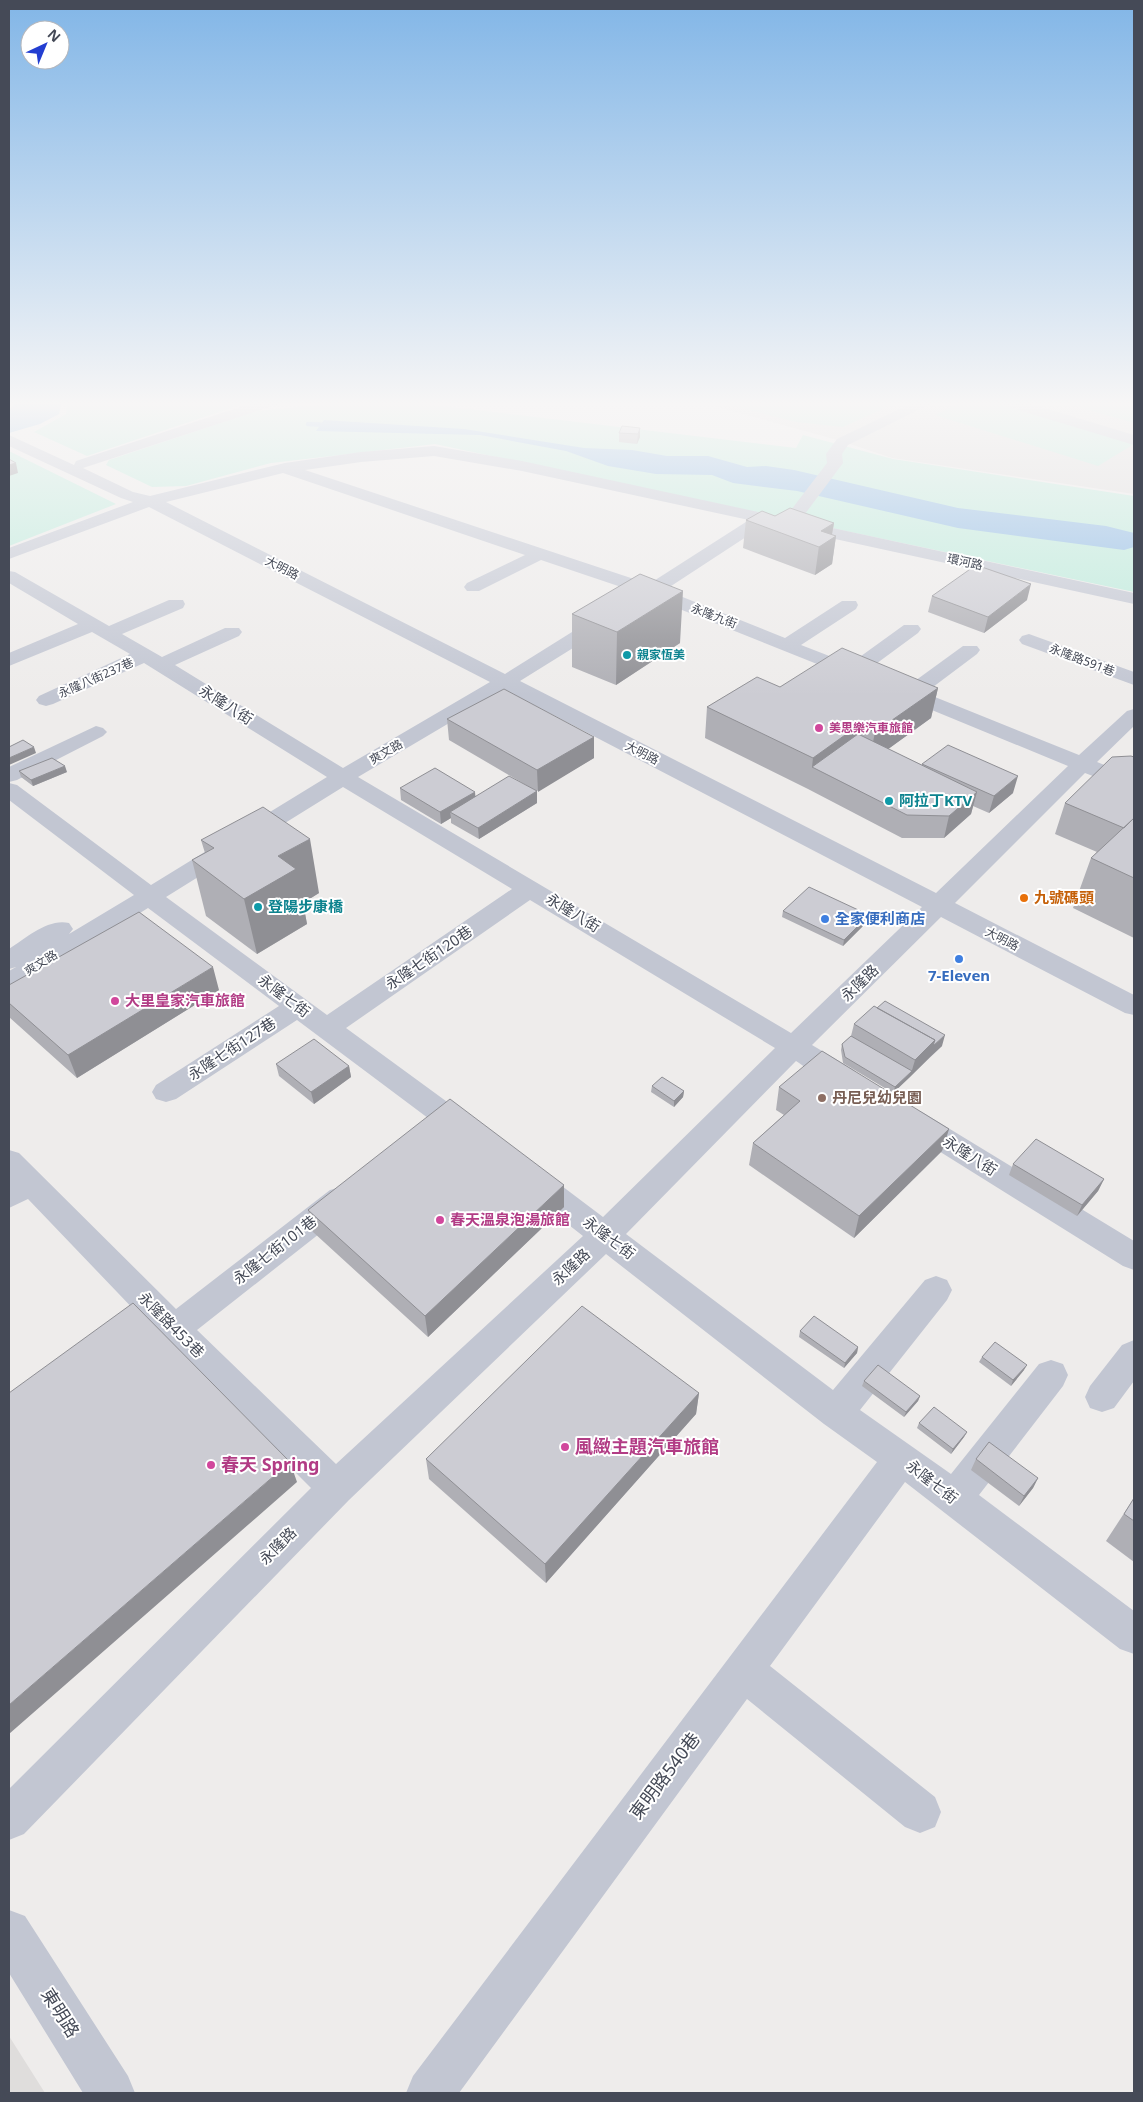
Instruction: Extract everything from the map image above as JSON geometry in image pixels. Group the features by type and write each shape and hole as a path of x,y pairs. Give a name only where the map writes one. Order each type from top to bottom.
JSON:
{"street":[{"name":"大明路","path":"146,499 1134,1006"},
{"name":"環河路","path":"9,554 154,499"},
{"name":"永隆九街","path":"377,499 642,588 788,644 852,672 911,694 1134,785"},
{"name":"環河路","path":"672,499 1134,598"},
{"path":"796,514 807,499"},
{"name":"爽文路","path":"9,983 142,890 335,772 497,678 753,517"},
{"path":"473,587 540,554"},
{"name":"永隆八街","path":"9,576 153,660 335,772 794,1046 869,1093"},
{"path":"9,660 176,604"},
{"path":"788,644 849,605"},
{"path":"852,672 911,629"},
{"name":"永隆八街237巷","path":"46,700 232,632"},
{"name":"永隆路591巷","path":"1029,640 1134,679"},
{"path":"911,694 970,650"},
{"path":"800,675 824,660"},
{"name":"永隆路","path":"9,1819 336,1488 605,1235 794,1046 1134,715"},
{"path":"9,775 96,732"},
{"name":"永隆七街","path":"9,790 299,1006 435,1125 498,1155 836,1413 901,1458 1134,1636"},
{"name":"永隆七街120巷","path":"326,1028 531,888"},
{"name":"爽文路","path":"9,960 142,890"},
{"name":"永隆七街127巷","path":"166,1092 299,1006"},
{"name":"永隆八街","path":"894,1108 1134,1257"},
{"name":"永隆路453巷","path":"16,1180 174,1328 336,1488"},
{"name":"永隆七街101巷","path":"174,1328 361,1183"},
{"path":"836,1413 936,1290"},
{"path":"1102,1397 1134,1355"},
{"path":"954,1499 1050,1375"},
{"name":"東明路540巷","path":"430,2093 901,1458"},
{"path":"743,1670 920,1812"},
{"name":"東明路","path":"9,1932 111,2093"}],"shaded area":[{"path":"9,2036 45,2093 9,2093"}],"green space":[{"path":"9,499 106,499 116,504 9,546"},
{"path":"695,499 1134,499 1134,592"}],"water":[{"path":"832,499 920,499 958,508 1106,526 1134,533 1134,547 1124,550 958,528"}],"building":[{"path":"790,508 834,523 821,531 836,536 819,547 746,520 762,511 775,516"},
{"path":"976,565 1031,584 988,617 932,596"},
{"path":"640,574 683,591 617,632 572,614"},
{"path":"842,648 938,688 875,732 859,725 813,758 707,707 757,677 780,687"},
{"path":"504,689 594,737 537,770 447,719"},
{"path":"858,734 977,792 949,816 907,815 812,767"},
{"path":"23,740 34,747 9,758 9,747"},
{"path":"948,745 1018,776 994,796 922,764"},
{"path":"1112,757 1134,757 1134,818 1124,828 1065,803"},
{"path":"52,758 65,766 31,780 19,771"},
{"path":"435,768 475,792 440,812 400,788"},
{"path":"509,776 537,791 478,828 450,812"},
{"path":"263,807 310,839 278,856 296,869 244,899 192,860 214,848 201,840"},
{"path":"1134,818 1134,878 1091,858"},
{"name":"全家便利商店","path":"809,887 869,915 844,940 783,911"},
{"name":"大里皇家汽車旅館","path":"139,912 213,967 68,1055 9,1003 9,985"},
{"path":"885,1001 945,1035 933,1046 935,1040 877,1008"},
{"path":"874,1006 935,1040 915,1060 854,1024"},
{"path":"851,1036 912,1071 895,1087 845,1057 842,1044"},
{"path":"314,1039 349,1066 311,1092 276,1064"},
{"path":"822,1051 949,1129 859,1216 753,1143 800,1101 779,1087"},
{"path":"662,1077 684,1091 674,1101 652,1086"},
{"name":"春天溫泉泡湯旅館","path":"450,1099 564,1185 425,1316 308,1210"},
{"path":"1036,1139 1104,1179 1082,1205 1013,1164"},
{"path":"133,1303 290,1462 9,1705 9,1393"},
{"name":"風緻主題汽車旅館","path":"582,1306 699,1393 545,1564 426,1459"},
{"path":"814,1316 858,1347 845,1363 800,1331"},
{"path":"995,1342 1027,1365 1013,1380 982,1357"},
{"path":"878,1365 920,1396 906,1412 864,1381"},
{"path":"934,1407 967,1432 953,1449 919,1423"},
{"path":"989,1442 1038,1478 1024,1496 976,1459"},
{"path":"1134,1498 1134,1521 1124,1514"}],"place":[{"name":"親家恆美","path":"627,655"},
{"name":"美思樂汽車旅館","path":"819,728"},
{"name":"阿拉丁KTV","path":"889,801"},
{"name":"九號碼頭","path":"1024,898"},
{"name":"登陽步康橋","path":"258,907"},
{"name":"全家便利商店","path":"825,919"},
{"name":"7-Eleven","path":"959,959"},
{"name":"大里皇家汽車旅館","path":"115,1001"},
{"name":"丹尼兒幼兒園","path":"822,1098"},
{"name":"春天溫泉泡湯旅館","path":"440,1220"},
{"name":"風緻主題汽車旅館","path":"565,1447"},
{"name":"春天 Spring","path":"211,1465"}]}
